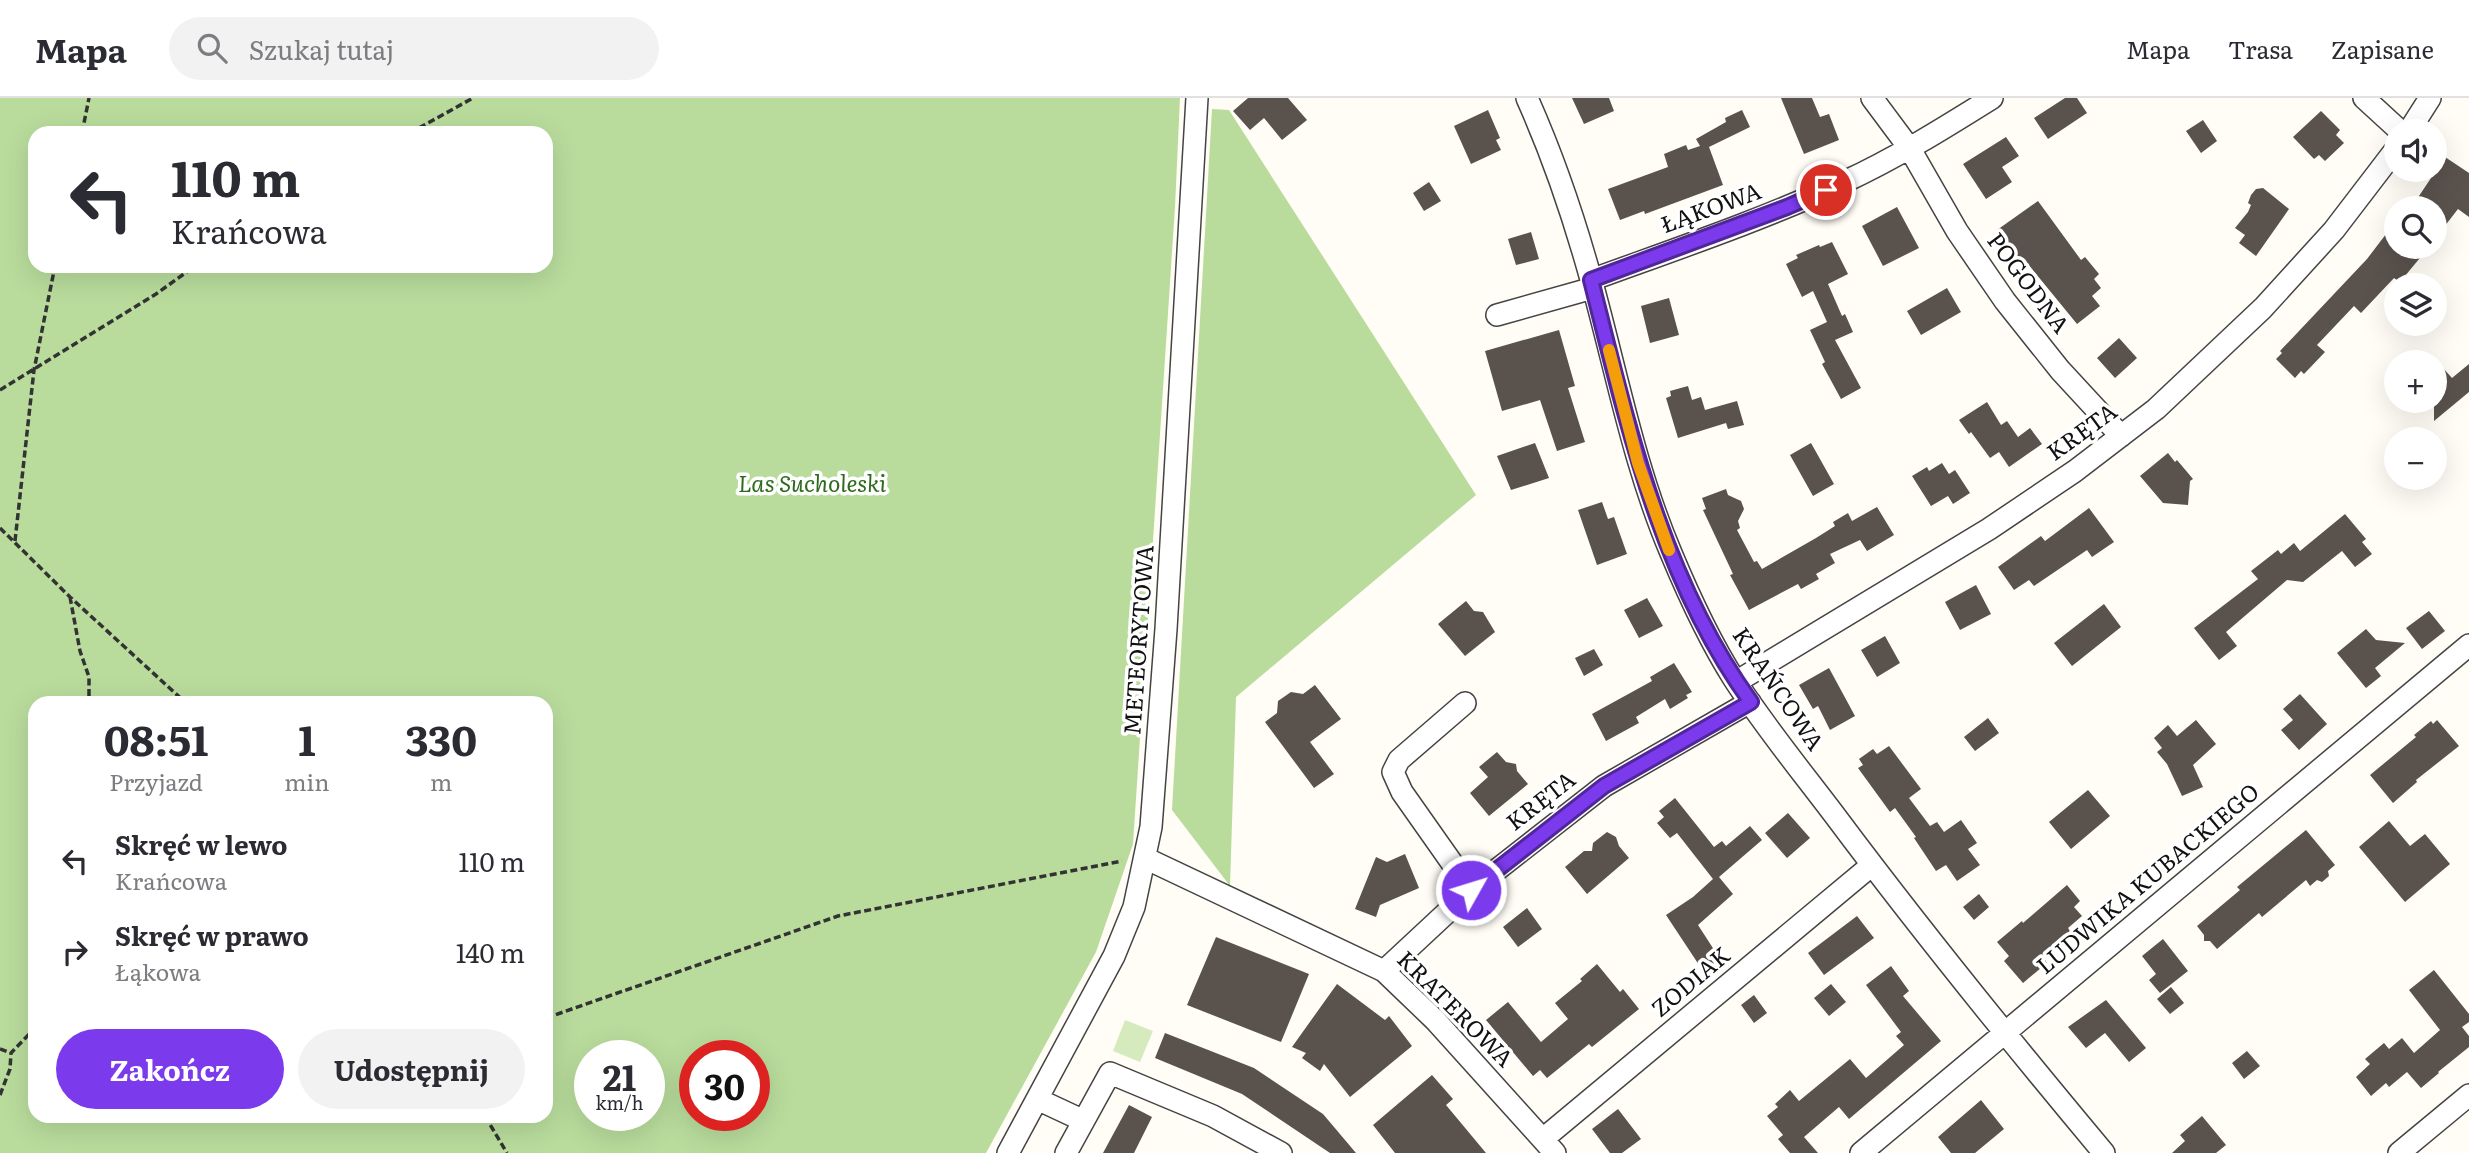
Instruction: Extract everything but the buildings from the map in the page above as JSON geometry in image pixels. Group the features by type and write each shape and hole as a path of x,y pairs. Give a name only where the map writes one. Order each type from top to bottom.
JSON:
{"street":[{"name":"METEORYTOWA","path":"1008,1153 1114,956 1134,907 1152,827 1197,98"},
{"name":"KRAŃCOWA","path":"1527,98 1565,200 1592,284 1650,502 1695,607 1736,682 1872,866 2005,1034 2104,1153"},
{"name":"POGODNA","path":"1872,98 1910,149 1957,231 2005,301 2060,370 2121,436"},
{"name":"ŁĄKOWA","path":"1496,315 1592,284 1787,207 1910,149 1992,98"},
{"path":"2364,98 2387,119"},
{"path":"2417,119 2430,98"},
{"name":"KRĘTA","path":"1736,682 1989,529 2156,409 2263,308 2333,230 2384,164"},
{"name":"LUDWIKA KUBACKIEGO","path":"1861,1153 2469,645"},
{"name":"KRĘTA","path":"1384,971 1471,890 1604,786 1751,702"},
{"path":"1465,703 1399,760 1393,772 1402,793 1471,890"},
{"name":"KRATEROWA","path":"1145,858 1384,971 1435,1020 1549,1146"},
{"name":"ZODIAK","path":"1549,1146 1872,866"},
{"path":"1066,1153 1110,1073 1213,1116 1281,1153"},
{"path":"2399,1153 2469,1095"},
{"path":"1037,1099 1082,1120"}],"path":[{"path":"83,126 89,98"},
{"path":"423,126 473,98"},
{"path":"15,541 34,370 54,273"},
{"path":"0,390 156,294 185,273"},
{"path":"0,528 70,597 178,696"},
{"path":"70,597 80,651 89,677 89,696"},
{"path":"553,1016 838,916 1101,863 1145,858"},
{"path":"0,1095 10,1069 11,1052 28,1035"},
{"path":"0,1049 11,1052"},
{"path":"489,1123 507,1153"}],"green space":[{"name":"Las Sucholeski","path":"0,98 1180,98 1133,844 1096,952 986,1153 0,1153"},
{"path":"1212,109 1229,110 1476,495 1236,697 1230,886 1172,810"},
{"path":"1125,1020 1153,1031 1140,1062 1113,1051"}],"slow traffic":[{"path":"1609,350 1638,463 1669,550"}],"route":[{"path":"1471,890 1583,800 1751,702 1718,652 1695,607 1650,502 1591,280 1826,190"}]}
